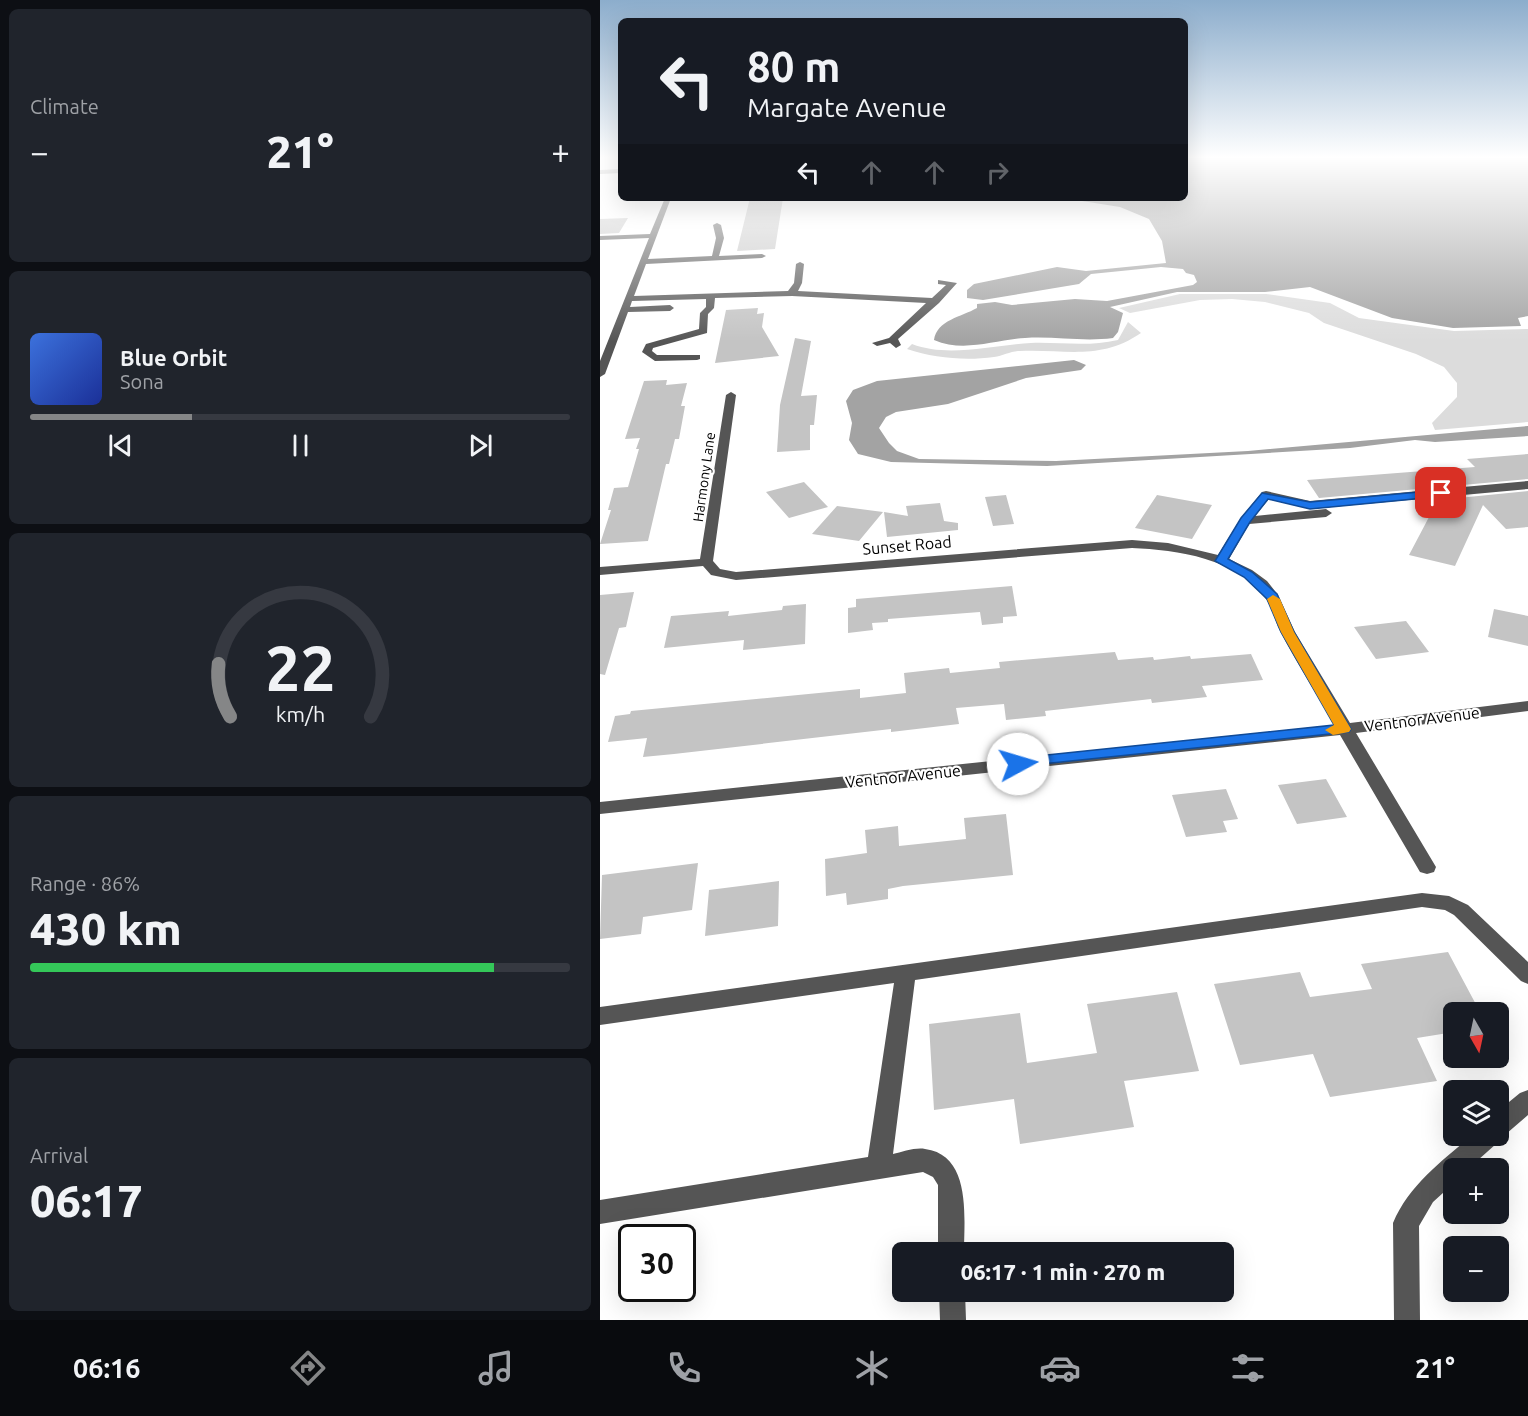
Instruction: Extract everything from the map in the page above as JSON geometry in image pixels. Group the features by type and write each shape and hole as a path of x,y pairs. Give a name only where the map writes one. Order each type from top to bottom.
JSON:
{"street":[{"path":"600,374 660,219"},
{"path":"715,258 720,238 717,225"},
{"path":"600,238 653,236"},
{"path":"644,262 762,256"},
{"path":"792,293 798,284 803,268"},
{"path":"877,343 894,343 954,283 941,282"},
{"path":"630,299 771,300 792,293 936,301"},
{"path":"625,310 710,300"},
{"path":"697,357 655,358 647,352 649,346 659,342 704,331 704,313 709,310 710,300"},
{"name":"Harmony Lane","path":"706,562 731,395"},
{"path":"1221,561 1245,520 1266,495 1310,505 1528,485"},
{"path":"1245,520 1528,495"},
{"name":"Sunset Road","path":"706,562 716,572 736,576 1132,544 1174,548 1221,561 1248,574 1273,597 1288,632 1427,867"},
{"path":"600,571 706,562"},
{"name":"Ventnor Avenue","path":"600,808 1344,729 1528,706"},
{"path":"600,1016 1436,900 1461,910 1528,975"},
{"path":"879,1167 905,975"},
{"path":"1509,1116 1528,1100"},
{"path":"1407,1320 1406,1223 1424,1193 1477,1146"},
{"path":"600,1212 925,1160 942,1169 950,1183 951,1242"},
{"path":"952,1302 952,1320"}],"shaded area":[{"path":"1149,219 1528,219 1528,316 1518,318 1521,326 1453,328 1392,318 1310,287 1265,292 1177,292 1110,307 1123,313 1118,332 1113,338 1025,338 968,346 945,344 934,340 936,333 945,323 977,308 977,304 995,302 1012,305 1075,299 1107,301 1193,285 1197,282 1194,275 1186,273 1183,269 1161,267 1091,274 1079,284 983,300 967,298 967,290 974,284 1057,267 1086,271 1166,263 1162,241"},
{"path":"1180,294 1266,294 1330,303 1359,318 1454,331 1528,329 1528,422 1435,430 1432,423 1457,397 1457,383 1444,367 1416,354 1324,323 1309,313 1265,302 1232,299 1200,300 1130,313 1119,308"},
{"path":"1128,322 1141,333 1126,342 1111,347 1082,352 1017,351 983,358 961,359 939,357 907,349 912,344 940,350 971,350 1031,343 1107,342 1118,340"},
{"path":"1074,360 1086,365 1081,370 1026,378 948,404 896,412 886,417 879,428 897,451 919,459 1056,461 1248,451 1528,426 1528,436 1435,442 1415,440 1350,448 1047,466 891,462 858,454 849,440 852,423 846,401 853,390 877,381"}],"building":[{"path":"600,219 628,219 619,233 600,234"},
{"path":"745,219 780,219 775,249 737,251"},
{"path":"758,308 757,314 764,313 762,327 779,356 715,363 726,310"},
{"path":"795,338 811,341 801,396 817,395 814,425 810,425 810,450 777,452 780,405"},
{"path":"667,380 666,385 687,383 681,406 685,406 679,439 675,439 669,464 666,464 648,541 600,544 611,510 608,510 614,488 628,487 639,449 636,449 640,438 625,439 644,381"},
{"path":"1528,454 1528,479 1319,498 1307,480 1475,467 1467,459"},
{"path":"804,482 828,507 789,518 766,492"},
{"path":"1528,491 1528,527 1506,529 1483,505 1455,566 1409,555 1438,500"},
{"path":"1006,495 1014,524 993,526 985,497"},
{"path":"1157,495 1212,505 1192,539 1135,528"},
{"path":"940,503 944,521 958,523 958,530 887,537 884,512 908,516 906,506"},
{"path":"837,506 883,512 859,541 812,534"},
{"path":"1012,586 1017,616 1003,617 1003,623 982,625 980,612 888,619 888,622 872,623 873,630 848,633 848,608 856,607 856,599"},
{"path":"634,592 626,627 619,628 605,675 600,674 600,595"},
{"path":"806,604 805,644 743,650 744,640 664,648 671,616 729,611 728,616 782,610 783,606"},
{"path":"1494,609 1528,616 1528,646 1488,637"},
{"path":"1406,621 1429,652 1376,659 1354,627"},
{"path":"1115,652 1118,660 1153,657 1154,660 1190,656 1191,659 1251,654 1263,680 1202,686 1207,697 1152,703 1151,699 1045,711 1046,716 1006,720 1004,704 956,708 959,724 891,732 891,729 643,757 647,738 608,742 615,716 630,714 631,711 860,689 860,698 906,693 904,673 949,668 950,673 1000,668 999,662"},
{"path":"1326,779 1347,817 1297,824 1278,785"},
{"path":"1226,789 1238,819 1223,821 1227,832 1186,837 1172,795"},
{"path":"1006,814 1013,875 903,886 888,889 888,899 847,905 846,893 826,896 825,859 867,853 865,830 898,826 899,846 966,839 964,818"},
{"path":"698,863 692,910 643,917 641,934 600,939 602,875"},
{"path":"779,881 778,926 705,936 709,890"},
{"path":"1448,952 1475,1002 1443,1002 1443,1034 1417,1038 1437,1081 1330,1097 1313,1054 1240,1065 1214,984 1300,972 1310,997 1372,989 1361,964"},
{"path":"1177,992 1199,1071 1124,1081 1134,1127 1020,1144 1014,1099 934,1110 929,1024 1020,1013 1027,1063 1097,1053 1087,1004"}],"slow traffic":[{"path":"1273,599 1288,632 1344,729 1333,730"}],"route":[{"path":"1018,764 1344,729 1288,632 1273,597 1257,580 1221,561 1245,520 1266,495 1310,505 1441,493"}]}
